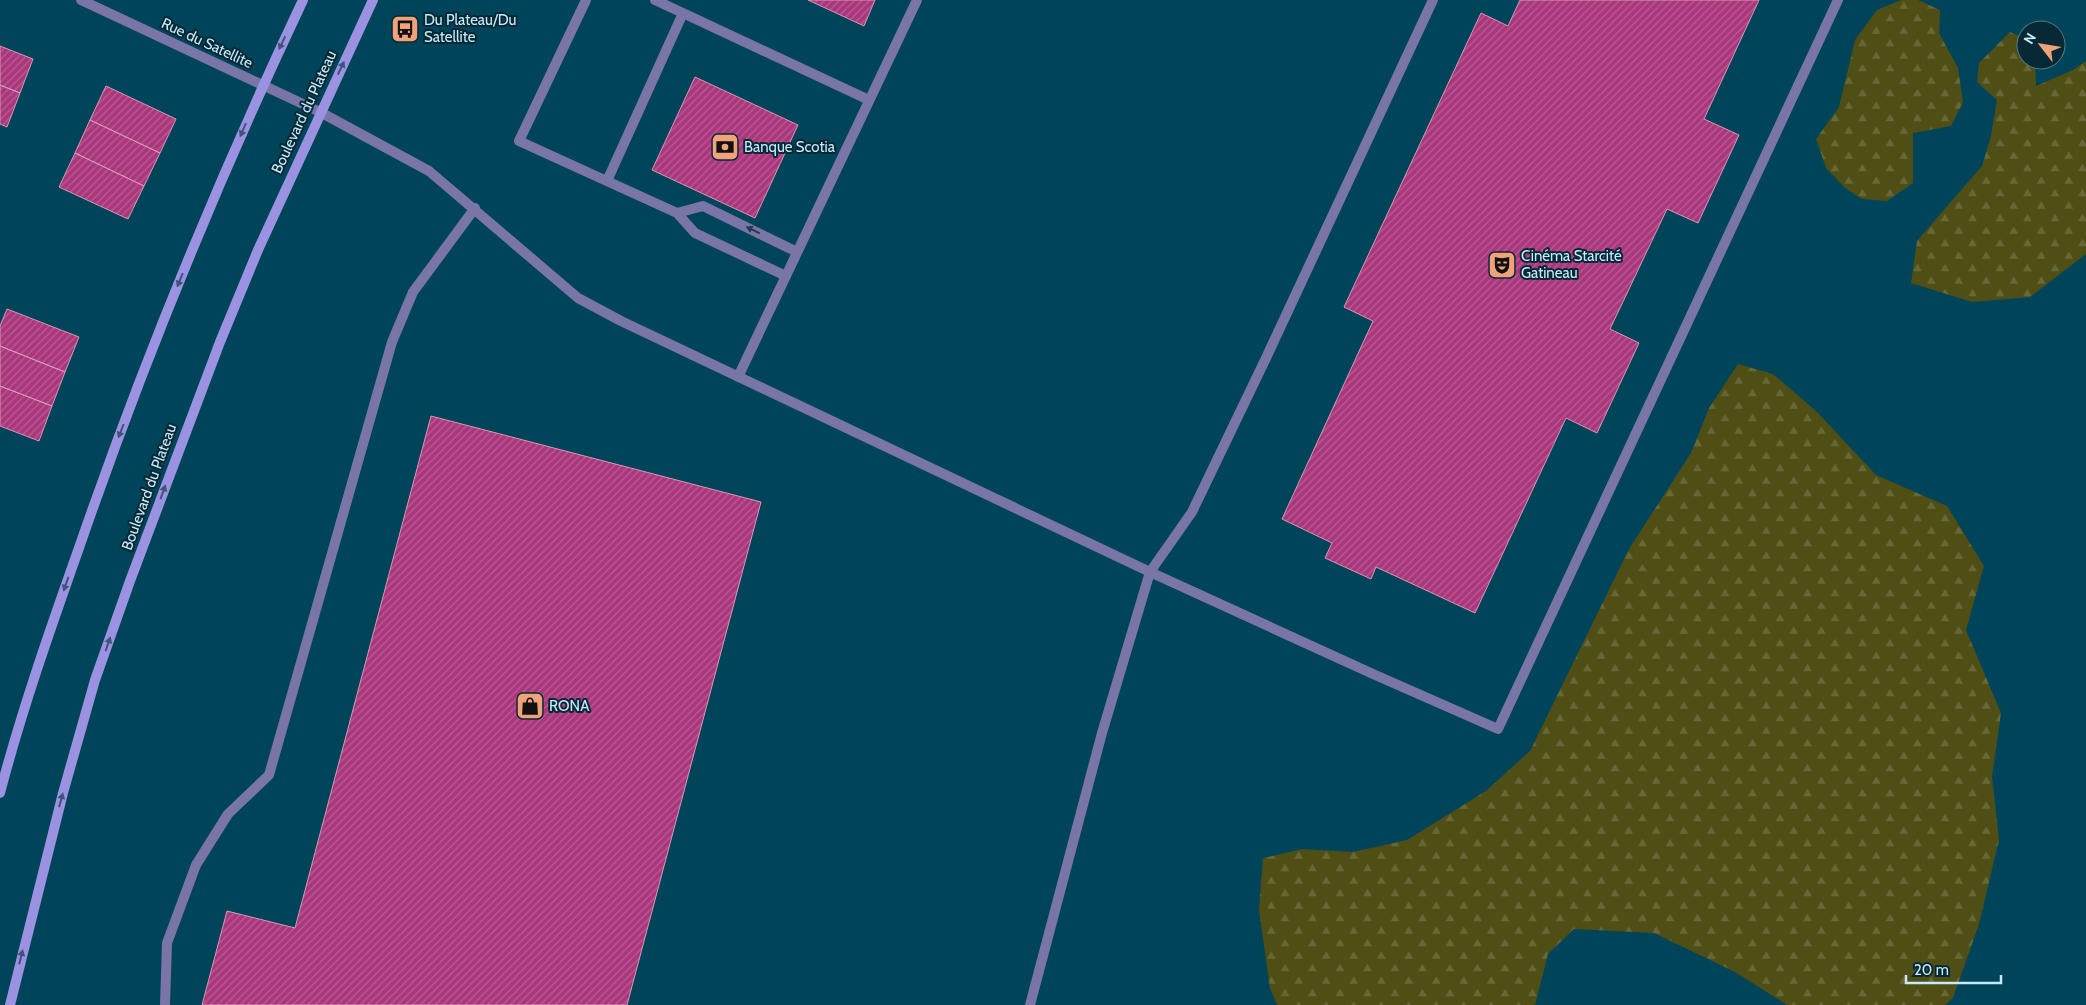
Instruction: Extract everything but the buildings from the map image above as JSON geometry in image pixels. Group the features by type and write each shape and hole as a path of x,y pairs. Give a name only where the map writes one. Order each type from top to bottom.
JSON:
{"main road":[{"path":"0,793 49,632 105,473 172,300 262,85 302,0"},
{"name":"Boulevard du Plateau","path":"10,1005 60,802 102,662 220,342 258,250 373,0"}],"street":[{"name":"Rue du Satellite","path":"81,0 320,112 429,171 475,208 578,298 621,322 1150,572 1498,729 1838,0"},
{"path":"586,0 518,141 677,213 695,233 786,276"},
{"path":"655,0 870,100"},
{"path":"738,377 917,0"},
{"path":"1030,1005 1102,733 1150,572 1192,512 1433,0"},
{"path":"607,182 684,13"},
{"path":"677,213 703,206 797,252"},
{"path":"165,1005 167,944 196,865 228,814 270,776 392,342 413,292 475,208"}],"green space":[{"path":"1901,0 1918,0 1940,10 1939,33 1958,68 1963,102 1951,126 1913,133 1913,183 1887,201 1862,199 1845,188 1826,168 1816,139 1839,107 1855,40 1877,10"},
{"path":"2010,32 2016,35 2016,70 2035,70 2036,86 2073,70 2086,61 2086,254 2030,297 1972,302 1911,283 1917,241 1982,166 1991,136 1997,100 1977,82 1979,63"},
{"path":"1738,364 1773,374 1816,411 1876,475 1947,506 1984,566 1966,630 2001,713 1992,777 1999,840 1979,924 1953,998 1945,1005 1787,1005 1735,972 1654,933 1574,929 1548,954 1535,1005 1277,1005 1270,988 1259,910 1263,858 1302,849 1353,852 1407,840 1486,791 1530,751 1629,549 1691,453 1709,408"}],"place":[{"name":"Du Plateau/Du Satellite","path":"405,29"},
{"name":"Banque Scotia","path":"725,147"},
{"name":"Cinéma Starcité Gatineau","path":"1502,265"},
{"name":"RONA","path":"530,706"}]}
